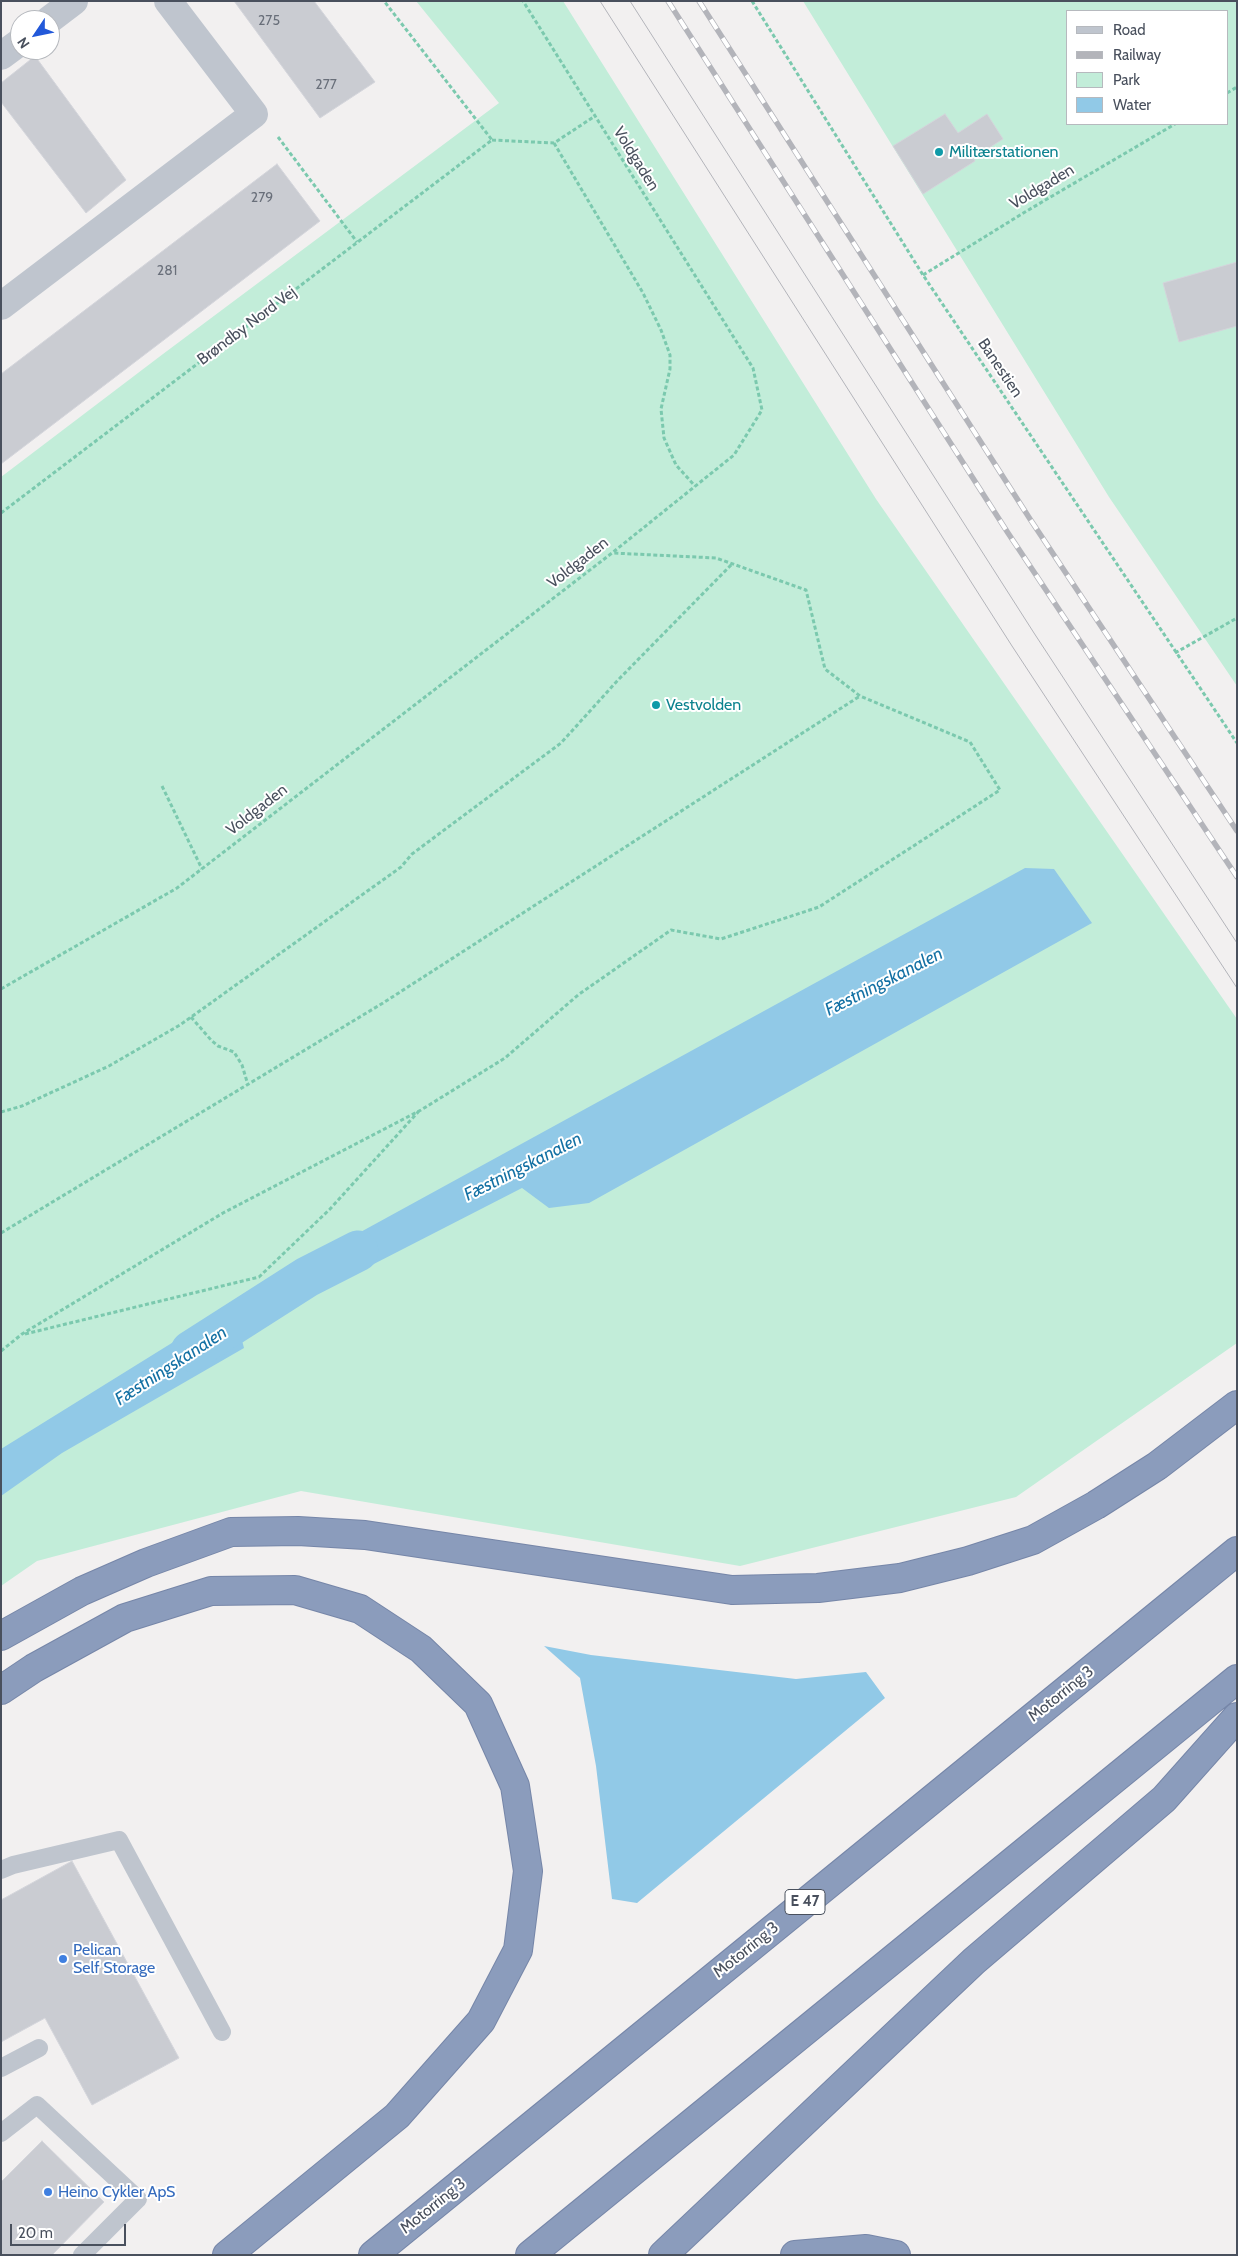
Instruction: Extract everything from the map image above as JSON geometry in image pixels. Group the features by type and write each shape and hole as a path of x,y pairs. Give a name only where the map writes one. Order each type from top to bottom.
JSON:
{"highway":[{"path":"1,1636 82,1590 146,1563 231,1532 298,1531 365,1535 732,1590 818,1588 900,1578 968,1561 1033,1540 1096,1505 1157,1466 1237,1405"},
{"name":"Motorring 3","path":"373,2255 1237,1551"},
{"path":"1,1690 34,1668 125,1618 211,1591 295,1590 360,1609 421,1649 478,1704 516,1786 528,1871 518,1950 481,2021 397,2116 227,2255"},
{"path":"530,2255 1237,1679"},
{"path":"664,2255 974,1961 1164,1799 1237,1717"},
{"path":"795,2255 866,2249 896,2255"}],"street":[{"path":"60,12 74,1"},
{"path":"1,306 254,114 168,1"}],"lane":[{"path":"1,1870 13,1865 119,1840 222,2032"},
{"path":"1,2068 39,2048"},
{"path":"1,2133 38,2105 138,2199 82,2255"}],"path":[{"path":"384,1 492,140 554,143 595,116"},
{"name":"Voldgaden","path":"1,989 177,888 202,869 612,553 734,455 762,410 753,368 523,1"},
{"name":"Banestien","path":"752,1 923,276 1237,743"},
{"path":"254,114 265,118 357,242"},
{"name":"Voldgaden","path":"923,276 1025,212 1173,125"},
{"name":"Brøndby Nord Vej","path":"1,512 492,140"},
{"path":"554,143 643,293 661,330 670,355 670,369 661,409 664,438 676,465 695,486"},
{"path":"1,1351 22,1334 224,1213 421,1110 505,1058 578,995 671,930 720,939 818,907 1000,790 970,742 860,696 825,669 806,590 716,558 612,553"},
{"path":"1,1112 22,1106 109,1066 191,1017 400,867 412,854 562,743 618,680 732,564"},
{"path":"1175,653 1237,618"},
{"path":"1,1234 382,1003 860,696"},
{"path":"162,786 202,869"},
{"path":"191,1017 210,1040 218,1046 234,1052 242,1065 248,1085"},
{"path":"22,1334 259,1277 330,1209 421,1110"}],"green space":[{"name":"Vestvolden","path":"416,1 563,1 876,499 1237,1019 1237,1343 1016,1497 740,1566 301,1491 37,1561 1,1586 1,477 499,103"},
{"path":"803,1 1237,1 1237,686 1109,497"}],"water":[{"path":"1025,868 1054,869 1092,923 589,1203 549,1208 522,1188 327,1288 315,1286 307,1277 304,1263"},
{"path":"225,1310 237,1321 244,1348 62,1453 1,1496 1,1449"},
{"path":"544,1646 591,1655 796,1679 866,1672 885,1698 637,1903 612,1899 596,1766 580,1678"}],"building":[{"path":"234,1 314,1 375,82 320,118"},
{"path":"30,60 38,60 126,180 86,213 1,102 1,83"},
{"name":"Militærstationen","path":"945,114 958,133 987,114 1003,139 973,158 975,161 923,194 893,146"},
{"path":"277,164 320,221 1,464 1,374"},
{"path":"1237,262 1237,326 1179,342 1163,283"},
{"name":"Pelican Self Storage","path":"72,1861 179,2058 92,2105 45,2018 1,2042 1,1900"},
{"name":"Heino Cykler ApS","path":"42,2141 104,2202 52,2255 1,2255 1,2182"}],"waterway":[{"name":"Fæstningskanalen","path":"191,1351 307,1277 358,1251"}],"tram line":[{"path":"600,1 1012,646 1237,988"},
{"path":"630,1 1034,633 1237,943"}],"railway":[{"path":"668,1 1008,533 1237,877"},
{"path":"699,1 1030,519 1237,831"}],"place":[{"name":"Militærstationen","path":"939,152"},
{"name":"Vestvolden","path":"656,705"},
{"name":"Pelican Self Storage","path":"63,1959"},
{"name":"Heino Cykler ApS","path":"48,2192"}]}
